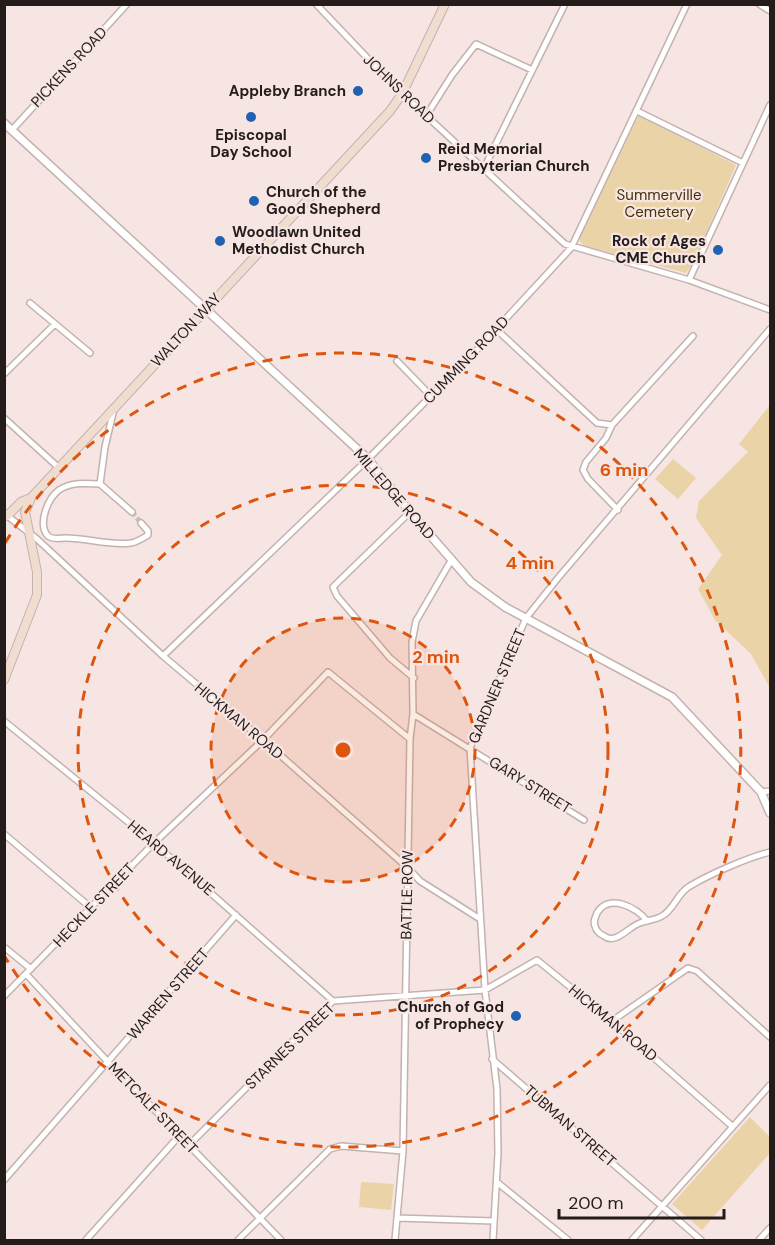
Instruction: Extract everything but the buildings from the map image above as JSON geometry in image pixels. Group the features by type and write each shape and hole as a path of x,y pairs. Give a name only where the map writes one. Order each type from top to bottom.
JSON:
{"main road":[{"name":"WALTON WAY","path":"5,516 21,502 31,498 390,111 402,94 445,4"},
{"path":"4,680 37,595 37,572 25,512 31,498"}],"street":[{"name":"PICKENS ROAD","path":"12,130 127,4"},
{"name":"JOHNS ROAD","path":"316,4 402,94 565,244 571,248 689,280 771,310"},
{"path":"483,170 565,4"},
{"name":"CUMMING ROAD","path":"163,656 368,459 497,330 571,248 687,4"},
{"path":"759,4 771,10"},
{"path":"426,116 452,75 476,44 532,70"},
{"path":"689,280 771,105"},
{"path":"637,111 743,163"},
{"name":"MILLEDGE ROAD","path":"4,123 368,459 410,512 471,582 491,598 672,697 761,792 771,813"},
{"path":"30,303 90,353"},
{"path":"4,374 55,324"},
{"name":"GARDNER STREET","path":"493,1240 498,1183 497,1089 485,990 470,748 526,618 771,329"},
{"path":"497,330 597,423 612,425"},
{"path":"618,510 588,479 583,470 586,462 606,438 612,425 693,336"},
{"path":"397,361 431,396"},
{"path":"100,484 114,408"},
{"path":"4,418 58,467"},
{"path":"132,512 100,484 71,485 58,491 50,503 44,517 43,528 51,538 131,543 148,535 148,531 141,523"},
{"path":"410,512 333,587 336,596 390,658 414,678"},
{"name":"HICKMAN ROAD","path":"5,516 38,539 163,656 263,740 420,881 480,919"},
{"path":"38,539 47,534"},
{"name":"BATTLE ROW","path":"395,1240 403,1151 410,739 414,678 412,642 416,621 452,559"},
{"path":"263,740 328,672 410,739"},
{"name":"GARY STREET","path":"413,714 584,820"},
{"name":"HEARD AVENUE","path":"4,721 154,843 333,1001"},
{"name":"HECKLE STREET","path":"4,996 154,843 263,740"},
{"path":"761,792 771,791"},
{"path":"4,834 90,907"},
{"path":"647,921 642,914 616,903 606,904 598,911 593,922 595,928 608,939 616,938 632,926 662,917 687,888 709,876 771,852"},
{"name":"WARREN STREET","path":"4,1180 109,1063 236,915"},
{"path":"4,947 31,969"},
{"name":"HICKMAN ROAD","path":"485,990 537,960 612,1021 732,1126"},
{"path":"612,1021 688,968 697,971 771,1037"},
{"name":"METCALF STREET","path":"26,975 281,1240"},
{"name":"STARNES STREET","path":"189,1145 333,1001 485,990"},
{"name":"TUBMAN STREET","path":"492,1059 701,1240"},
{"path":"632,1240 771,1085"},
{"path":"86,1240 180,1135"},
{"path":"238,1240 330,1149 341,1146 403,1151"},
{"path":"498,1183 568,1240"},
{"path":"397,1218 494,1221"},
{"path":"759,1240 771,1228"}],"green space":[{"name":"Summerville Cemetery","path":"639,115 736,165 694,261 686,273 585,246 580,242 580,237"},
{"path":"770,405 770,688 751,654 715,620 698,589 722,555 696,518 699,501 748,452 739,444"},
{"path":"673,459 696,478 678,499 655,479"},
{"path":"750,1117 770,1137 770,1153 702,1230 672,1204"},
{"path":"361,1182 394,1184 391,1210 359,1207"}],"tunnel":[{"path":"132,512 141,523"}],"place":[{"name":"Appleby Branch","path":"358,91"},
{"name":"Episcopal Day School","path":"251,117"},
{"name":"Reid Memorial Presbyterian Church","path":"426,158"},
{"name":"Church of the Good Shepherd","path":"254,201"},
{"name":"Woodlawn United Methodist Church","path":"220,241"},
{"name":"Rock of Ages CME Church","path":"718,250"},
{"name":"Church of God of Prophecy","path":"516,1016"}]}
